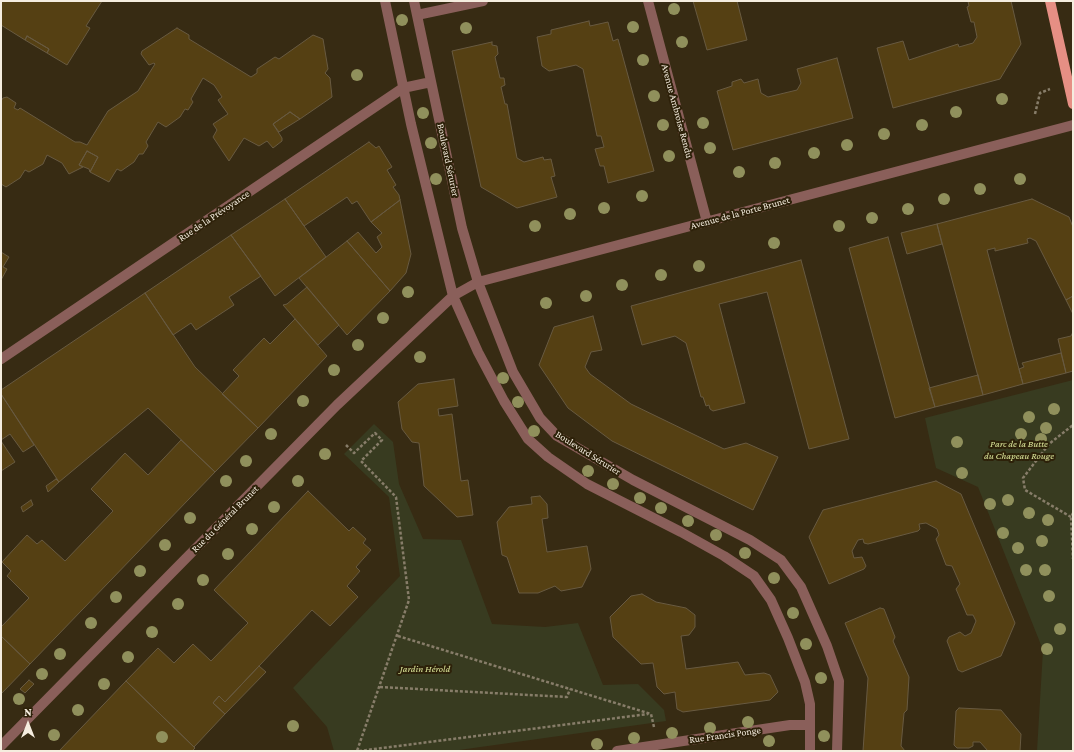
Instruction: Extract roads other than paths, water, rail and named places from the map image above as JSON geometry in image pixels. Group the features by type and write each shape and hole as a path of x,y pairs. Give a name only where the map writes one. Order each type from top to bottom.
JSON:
{"main road":[{"path":"1050,1 1073,104"}],"street":[{"path":"385,1 438,241 453,296 482,359 504,401 528,439 548,457 587,484 712,549 754,576 771,600 798,665 810,704 810,751"},
{"name":"Boulevard Sérurier","path":"414,1 462,228 478,282 513,372 540,418 557,436 633,480 750,540 781,560 801,587 827,646 839,681 837,751"},
{"path":"417,15 483,1"},
{"name":"Avenue Ambroise Rendu","path":"648,1 707,222"},
{"name":"Rue de la Prévoyance","path":"1,359 403,88 431,82"},
{"name":"Avenue de la Porte Brunet","path":"453,296 478,282 1073,125"},
{"name":"Rue du Général Brunet","path":"1,746 337,405 453,296"},
{"name":"Rue Francis Ponge","path":"617,751 790,726 809,725"}],"park label":[{"name":"Parc de la Butte du Chapeau Rouge","path":"1019,450"},
{"name":"Jardin Hérold","path":"425,669"}]}
